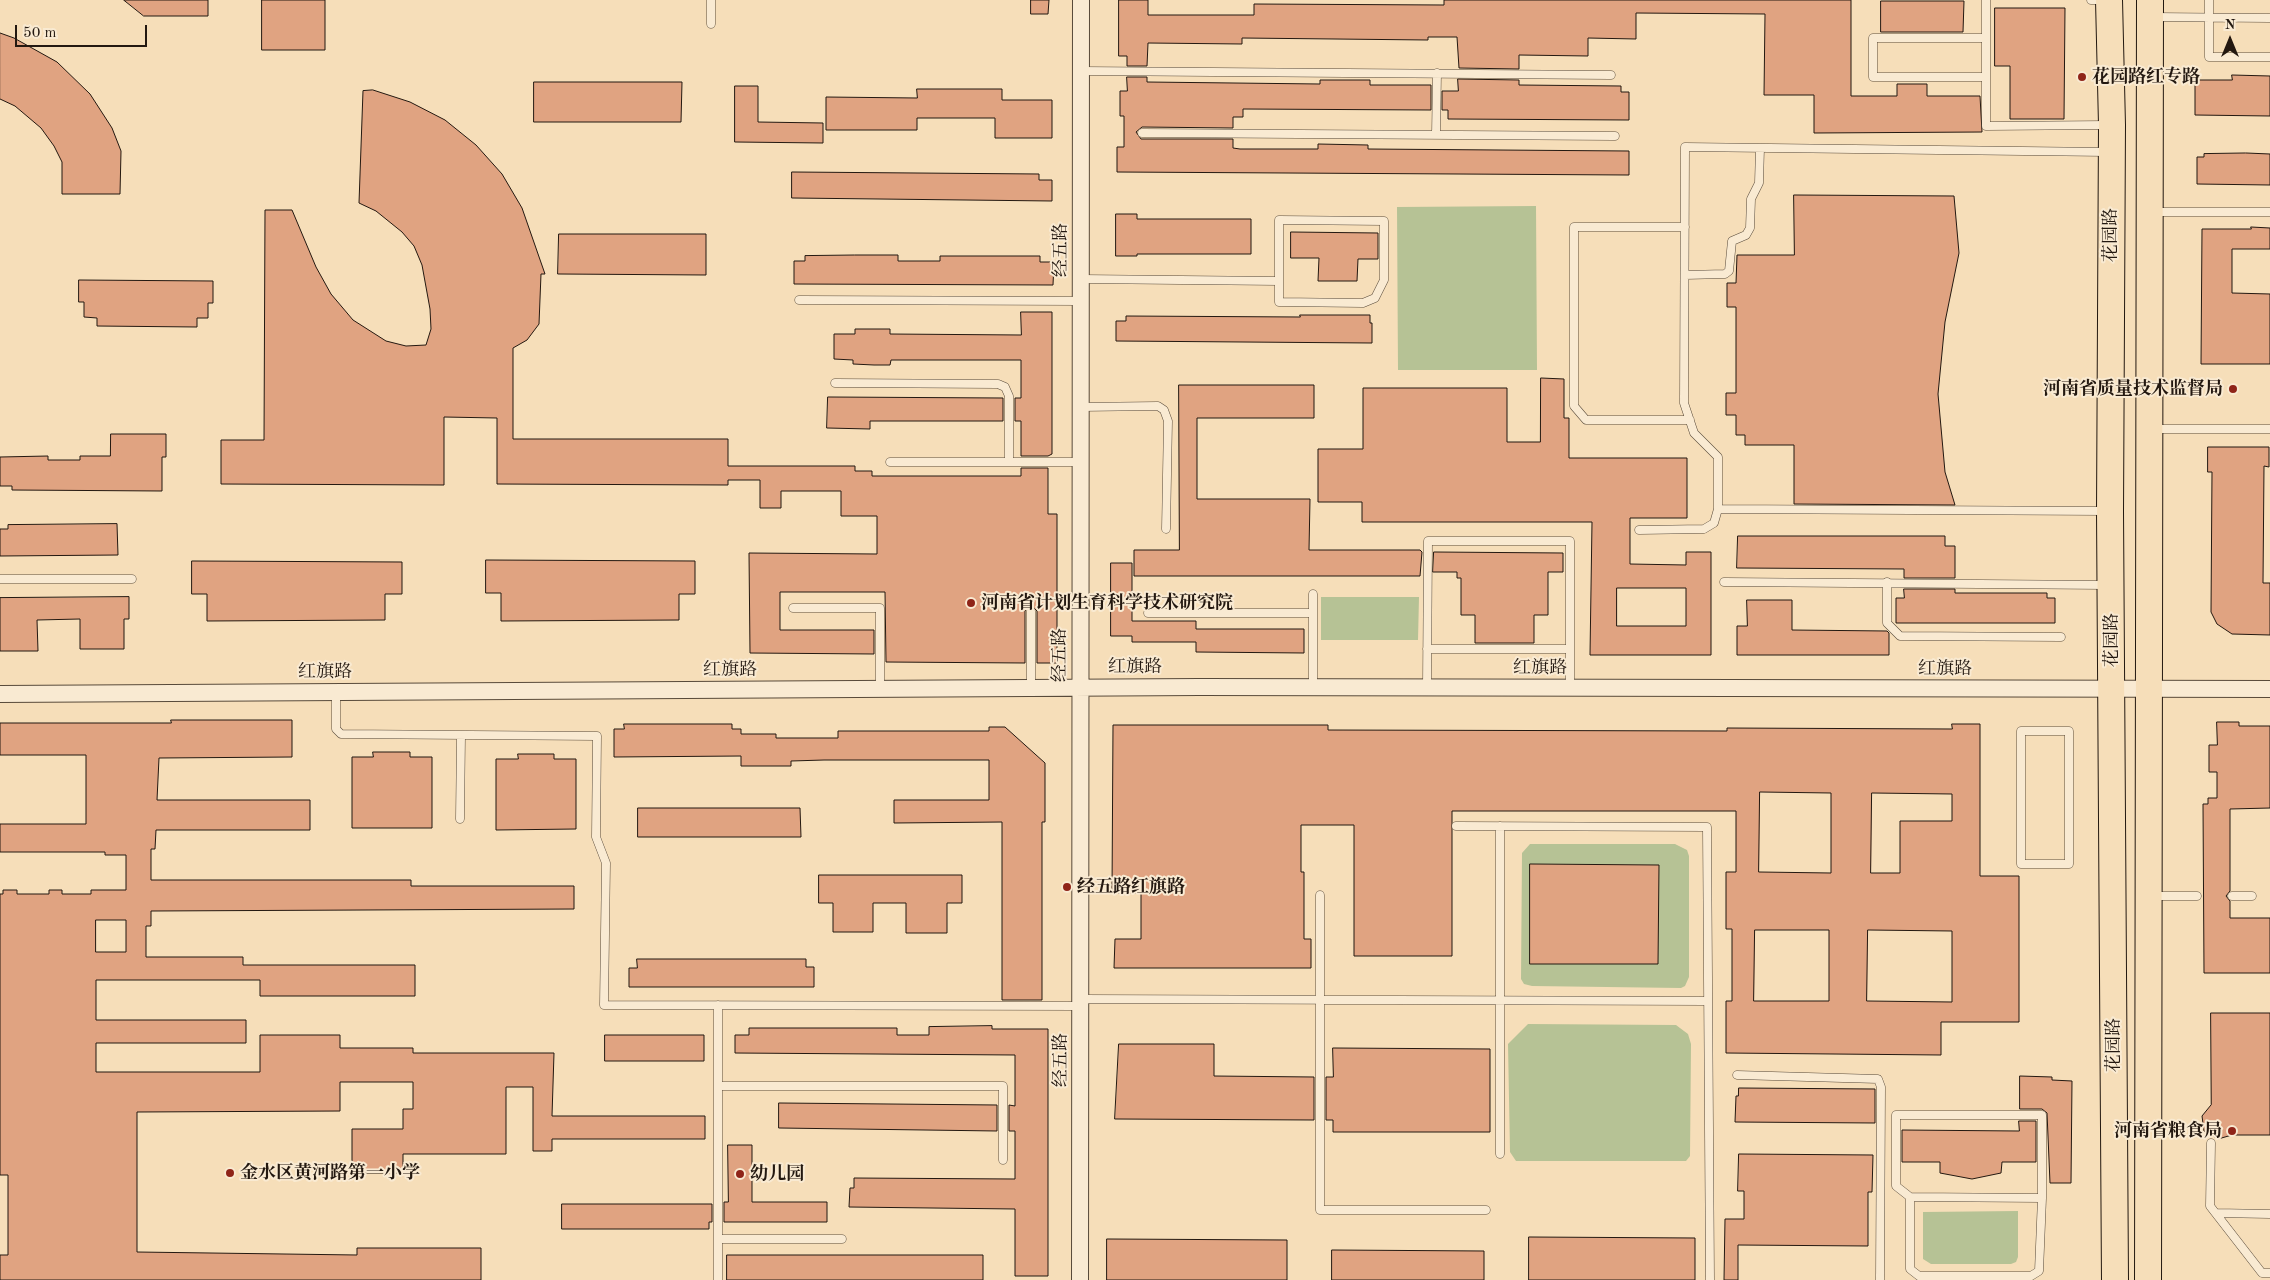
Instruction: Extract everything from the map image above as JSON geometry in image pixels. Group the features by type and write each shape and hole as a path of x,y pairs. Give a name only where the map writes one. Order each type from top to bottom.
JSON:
{"main road":[{"name":"花园路","path":"2108,0 2112,125 2110,511 2115,1280"},
{"name":"花园路","path":"2148,1280 2150,9"}],"street":[{"name":"经五路","path":"1080,1280 1081,0"},
{"name":"红旗路","path":"0,694 1313,687 2270,689"}],"lane":[{"path":"711,0 711,24"},
{"path":"1986,0 1986,126 2112,125"},
{"path":"2090,0 2108,0"},
{"path":"2209,0 2209,56 2270,56"},
{"path":"2150,9 2209,17 2270,18"},
{"path":"1986,38 1873,38 1873,77 1986,78"},
{"path":"1081,71 1611,74"},
{"path":"1436,135 1437,73"},
{"path":"1142,133 1615,136"},
{"path":"1640,530 1704,529 1714,523 1718,509 1718,457 1694,433 1684,404 1684,147 2111,152"},
{"path":"1684,275 1725,274 1729,271 1732,241 1746,235 1750,228 1751,199 1759,183 1760,148"},
{"path":"2150,212 2270,212"},
{"path":"1280,220 1384,221 1384,280 1375,298 1364,302 1279,302 1279,281 1280,220"},
{"path":"1684,227 1574,227 1574,406 1586,420 1690,420"},
{"path":"1081,279 1279,281"},
{"path":"798,300 1081,301"},
{"path":"834,383 998,384 1005,387 1009,396 1009,462"},
{"path":"1080,407 1158,406 1164,410 1168,422 1166,528"},
{"path":"2150,428 2270,429"},
{"path":"890,462 1080,462"},
{"path":"1718,509 2110,511"},
{"path":"1428,688 1428,541 1570,541 1570,688"},
{"path":"0,580 132,579"},
{"path":"1724,582 2111,585"},
{"path":"1887,582 1887,623 1900,636 2061,636"},
{"path":"1313,594 1313,687"},
{"path":"793,608 880,608 880,689"},
{"path":"1031,611 1031,688"},
{"path":"1148,613 1313,613"},
{"path":"1428,649 1570,649"},
{"path":"336,692 336,728 341,734 597,736 596,837 606,863 604,1005 1320,1000 1708,1001"},
{"path":"2021,731 2069,731 2069,864 2021,864 2021,731"},
{"path":"460,819 461,735"},
{"path":"1456,826 1707,827 1710,1280"},
{"path":"1500,826 1500,1154"},
{"path":"1320,895 1320,1210 1486,1210"},
{"path":"2150,896 2197,896"},
{"path":"2232,896 2252,896"},
{"path":"718,1005 718,1280"},
{"path":"1737,1075 1878,1079 1881,1087 1880,1280"},
{"path":"718,1086 1003,1086 1003,1160"},
{"path":"1910,1197 1910,1269 1919,1276 1976,1278 2031,1276 2039,1271 2041,1266 2042,1198 2042,1115 1896,1115 1896,1186 1910,1197 2042,1198"},
{"path":"2210,1143 2210,1206 2262,1273 2270,1273"},
{"path":"2216,1213 2270,1214"},
{"path":"718,1239 842,1239"}],"green space":[{"path":"1536,206 1537,370 1398,370 1397,207"},
{"path":"1321,597 1419,597 1418,640 1321,640"},
{"path":"1530,844 1675,844 1687,850 1689,856 1689,977 1685,986 1681,988 1532,986 1524,984 1521,979 1522,853","holes":["1530,864 1658,865 1658,964 1530,964"]},
{"path":"1528,1024 1676,1025 1688,1034 1691,1044 1690,1156 1686,1161 1516,1161 1510,1152 1508,1044"},
{"path":"2018,1211 2018,1257 2016,1262 2011,1264 1931,1264 1923,1259 1923,1212"}],"building":[{"path":"124,0 208,0 208,16 144,16"},
{"path":"262,0 325,0 325,50 262,50"},
{"path":"1031,0 1049,0 1048,14 1031,14"},
{"path":"1119,0 1148,0 1148,15 1254,15 1254,4 1444,5 1444,0 1851,0 1851,96 1897,96 1897,84 1927,84 1927,96 1980,96 1982,132 1814,133 1814,95 1764,95 1765,14 1636,13 1636,39 1588,38 1588,56 1519,55 1519,69 1459,68 1457,37 1428,37 1428,40 1242,38 1242,44 1148,43 1147,66 1127,66 1127,56 1119,56"},
{"path":"1881,1 1964,1 1963,32 1881,32"},
{"path":"1995,8 2065,8 2064,119 2010,119 2010,66 1995,66"},
{"path":"0,33 14,38 57,62 90,94 112,128 121,151 120,194 62,194 62,162 54,146 41,128 15,106 0,99"},
{"path":"2232,75 2270,76 2270,116 2195,115 2195,80 2232,80"},
{"path":"1127,77 1147,77 1147,82 1320,84 1320,80 1370,80 1370,85 1431,85 1431,110 1243,109 1243,117 1233,117 1233,128 1142,127 1136,132 1141,139 1233,139 1233,148 1240,149 1318,149 1318,144 1368,145 1368,149 1629,151 1629,175 1117,172 1117,147 1124,147 1124,116 1120,116 1120,91 1127,91"},
{"path":"1458,79 1519,80 1519,85 1621,86 1621,92 1629,92 1629,120 1448,119 1448,110 1442,110 1442,91 1458,91"},
{"path":"534,82 682,82 681,122 534,122"},
{"path":"735,86 758,86 758,122 823,123 823,143 735,142"},
{"path":"917,89 1002,89 1002,100 1052,100 1052,138 995,138 995,118 917,118 917,130 826,130 826,97 917,98"},
{"path":"373,90 410,102 445,120 476,145 502,174 522,208 545,274 541,274 539,324 527,340 513,348 513,439 728,439 728,466 855,466 855,471 872,471 872,476 1021,476 1021,468 1048,468 1048,514 1057,514 1057,663 1037,663 1037,611 1031,605 1025,611 1025,663 886,662 885,592 780,592 780,630 874,630 874,654 750,653 749,553 877,554 877,516 841,516 841,491 781,491 781,508 760,508 760,480 728,480 728,485 497,484 497,418 444,417 444,485 221,484 221,440 264,440 265,210 292,210 316,267 331,294 353,320 386,341 406,346 426,345 431,329 430,309 422,265 414,246 402,232 376,211 359,203 363,91"},
{"path":"2204,154 2270,154 2270,185 2197,184 2197,157 2204,157"},
{"path":"792,172 1039,174 1039,180 1052,180 1052,201 792,198"},
{"path":"1794,195 1954,196 1959,253 1945,322 1938,394 1945,472 1955,505 1794,504 1794,445 1745,445 1745,435 1736,435 1736,415 1726,415 1726,393 1736,393 1736,307 1727,307 1727,283 1736,283 1737,255 1794,255"},
{"path":"1116,214 1137,214 1137,219 1251,219 1251,254 1137,254 1137,256 1116,256"},
{"path":"2251,227 2270,228 2270,249 2232,249 2232,293 2270,294 2270,364 2201,364 2202,229 2251,229"},
{"path":"1291,232 1378,233 1378,259 1358,259 1357,281 1318,281 1319,258 1291,258"},
{"path":"559,234 706,234 706,275 558,274"},
{"path":"898,255 898,261 940,261 940,256 1040,256 1040,262 1054,262 1053,285 794,284 794,261 805,261 805,256"},
{"path":"79,280 213,281 213,303 208,303 208,318 197,318 197,327 97,326 97,318 84,317 84,302 79,302"},
{"path":"1021,312 1052,312 1052,454 1048,456 1021,456 1021,421 1015,421 1015,398 1021,398 1021,360 891,360 890,365 874,365 853,364 853,360 834,359 834,334 855,334 855,329 890,329 890,334 1021,335"},
{"path":"1300,315 1370,315 1372,343 1116,341 1116,321 1126,321 1126,316 1300,317"},
{"path":"1541,378 1564,379 1564,418 1569,418 1569,458 1687,458 1687,518 1630,518 1630,564 1686,565 1686,552 1711,552 1711,655 1590,655 1592,522 1362,522 1362,502 1318,502 1318,449 1363,449 1363,388 1507,388 1507,442 1540,442","holes":["1617,588 1686,588 1686,626 1617,626"]},
{"path":"1179,385 1314,385 1314,418 1197,418 1197,499 1310,499 1309,550 1420,550 1422,552 1420,576 1134,576 1134,550 1179,550"},
{"path":"828,397 1003,398 1003,421 870,421 870,429 827,428"},
{"path":"111,434 166,434 166,457 162,457 162,491 12,490 12,486 0,486 0,457 48,456 48,460 80,460 80,456 110,456"},
{"path":"2208,447 2269,447 2269,467 2264,466 2263,583 2270,583 2270,635 2232,634 2217,624 2211,612 2212,472 2208,472"},
{"path":"117,524 118,555 0,556 0,529 8,529 8,525"},
{"path":"1738,536 1945,536 1945,546 1955,546 1955,578 1904,578 1904,569 1737,568"},
{"path":"1434,552 1563,553 1563,572 1548,572 1548,615 1534,615 1534,643 1475,643 1475,615 1461,615 1461,578 1457,578 1457,572 1433,572"},
{"path":"486,560 695,561 695,594 679,594 679,620 501,621 501,593 486,593"},
{"path":"192,561 402,562 402,594 385,594 385,620 207,621 207,594 192,594"},
{"path":"1111,563 1132,563 1132,621 1196,621 1196,629 1304,629 1304,653 1196,652 1196,642 1132,642 1132,636 1111,636"},
{"path":"1904,589 1955,589 1955,593 2047,593 2047,598 2055,598 2055,623 1896,623 1896,598 1904,598"},
{"path":"129,597 129,619 124,619 124,649 80,649 80,619 37,620 38,651 0,651 0,598"},
{"path":"1747,600 1792,600 1792,630 1887,631 1889,633 1889,655 1737,655 1737,626 1747,626"},
{"path":"171,720 292,720 292,757 159,758 157,800 310,800 310,830 156,830 155,849 151,849 151,880 411,880 411,886 574,886 574,909 151,911 151,926 146,926 146,957 243,957 243,965 415,965 415,996 260,996 260,980 96,980 96,1020 246,1020 246,1043 96,1043 96,1072 260,1072 260,1035 340,1035 340,1048 413,1048 413,1053 554,1053 552,1116 705,1116 705,1139 552,1139 552,1151 533,1151 533,1087 506,1087 506,1154 403,1154 403,1173 352,1173 352,1129 403,1129 403,1109 413,1109 413,1082 340,1082 340,1111 137,1112 137,1252 357,1255 357,1248 481,1248 481,1280 0,1280 0,1255 8,1255 8,1175 0,1175 0,894 3,894 3,890 17,890 17,894 49,894 49,890 62,890 62,894 91,894 91,890 126,890 126,855 105,855 105,852 0,852 0,824 86,824 86,755 0,755 0,723 171,723","holes":["96,920 126,920 126,952 96,952"]},
{"path":"2217,722 2239,722 2239,726 2270,726 2270,808 2230,809 2230,891 2226,896 2230,901 2230,918 2270,918 2270,973 2204,973 2203,804 2208,804 2208,798 2217,798 2217,772 2209,772 2209,745 2217,745"},
{"path":"624,724 732,724 732,729 741,729 741,734 776,734 776,738 838,738 838,731 989,731 989,727 1005,727 1045,763 1045,822 1042,822 1042,1000 1002,1000 1002,822 894,823 894,800 989,800 989,760 824,760 791,761 791,766 741,766 741,756 614,757 614,729 624,729"},
{"path":"1952,724 1980,724 1980,876 2019,876 2019,1022 1941,1022 1941,1055 1726,1053 1726,1001 1732,1001 1732,929 1726,929 1726,872 1736,872 1736,811 1452,811 1452,956 1354,956 1354,825 1301,825 1301,872 1304,872 1304,939 1311,939 1311,968 1114,968 1115,939 1141,939 1141,893 1112,893 1113,725 1328,725 1328,730 1727,731 1727,728 1952,729","holes":["1760,792 1831,793 1831,873 1759,872","1872,793 1952,794 1952,821 1900,821 1900,873 1871,873","1755,930 1829,930 1829,1001 1754,1001","1868,930 1952,931 1952,1002 1867,1001"]},
{"path":"373,752 410,752 410,757 432,757 432,828 352,828 352,757 373,757"},
{"path":"518,754 554,754 554,759 576,759 576,829 496,830 496,759 518,759"},
{"path":"638,808 800,808 801,837 638,837"},
{"path":"1530,864 1659,865 1658,964 1530,964"},
{"path":"819,875 962,875 962,903 947,903 947,933 906,933 906,903 873,903 873,932 833,932 833,903 819,903"},
{"path":"637,959 806,959 806,967 814,967 814,987 629,987 629,968 637,968"},
{"path":"2211,1013 2270,1013 2270,1135 2232,1135 2218,1139 2204,1131 2202,1116 2211,1105"},
{"path":"992,1026 992,1029 1048,1029 1048,1276 1015,1276 1015,1209 849,1207 850,1188 854,1188 854,1178 1015,1179 1015,1131 1009,1131 1009,1105 1015,1106 1015,1055 735,1053 735,1035 749,1035 749,1028 897,1028 897,1035 929,1035 929,1027"},
{"path":"605,1035 704,1035 704,1061 605,1061"},
{"path":"1119,1044 1214,1044 1214,1076 1314,1077 1314,1120 1115,1119"},
{"path":"1333,1048 1490,1049 1490,1132 1333,1132 1333,1120 1326,1120 1326,1077 1333,1077"},
{"path":"2020,1076 2052,1077 2052,1080 2072,1081 2071,1183 2050,1183 2047,1113 2042,1109 2020,1109"},
{"path":"1739,1088 1875,1089 1875,1123 1735,1122 1736,1096 1738,1096"},
{"path":"779,1103 997,1105 997,1131 779,1128"},
{"path":"2019,1121 2036,1121 2036,1162 2002,1162 2001,1173 1972,1179 1940,1173 1940,1162 1902,1162 1902,1130 2019,1131"},
{"name":"幼儿园","path":"728,1145 752,1145 752,1202 827,1202 827,1222 724,1222 724,1202 728,1202"},
{"path":"1739,1154 1873,1155 1872,1192 1868,1192 1868,1246 1738,1245 1738,1280 1724,1280 1725,1219 1744,1219 1744,1191 1738,1191"},
{"path":"562,1204 712,1204 712,1222 709,1222 709,1229 562,1229"},
{"path":"1529,1237 1695,1238 1695,1280 1529,1280"},
{"path":"1107,1239 1287,1240 1287,1280 1107,1280"},
{"path":"1332,1250 1484,1251 1484,1280 1332,1280"},
{"path":"727,1255 983,1255 983,1280 727,1280"}],"place":[{"name":"花园路红专路","path":"2082,77"},
{"name":"河南省质量技术监督局","path":"2233,389"},
{"name":"河南省计划生育科学技术研究院","path":"971,603"},
{"name":"经五路红旗路","path":"1067,887"},
{"name":"河南省粮食局","path":"2232,1131"},
{"name":"金水区黄河路第一小学","path":"230,1173"},
{"name":"幼儿园","path":"740,1174"}]}
